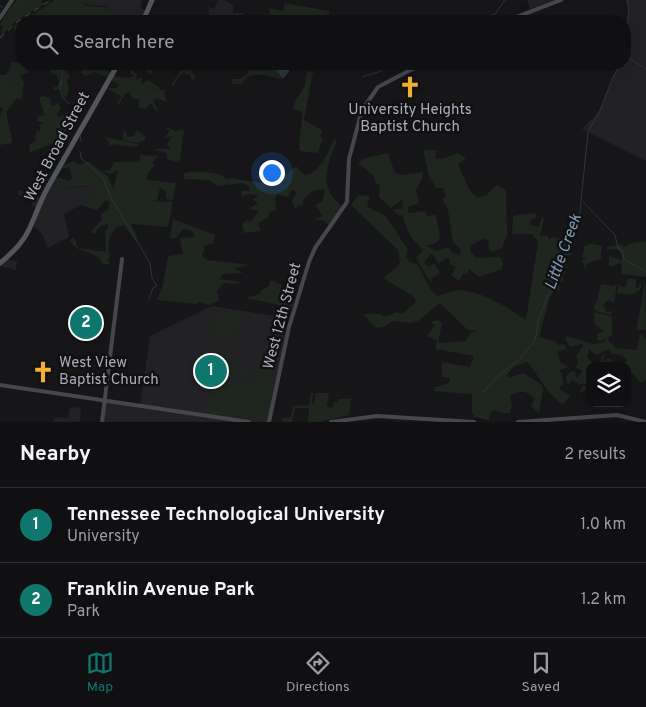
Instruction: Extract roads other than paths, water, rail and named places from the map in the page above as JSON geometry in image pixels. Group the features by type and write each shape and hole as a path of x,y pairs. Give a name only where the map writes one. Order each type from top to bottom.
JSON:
{"main road":[{"path":"0,18 12,0"},
{"path":"146,15 152,0"},
{"path":"522,15 561,0"},
{"name":"West Broad Street","path":"0,263 22,244 29,233 47,190 115,70"},
{"name":"West 12th Street","path":"270,422 292,316 312,254 347,202 348,167 360,117 370,96 386,81 409,70"},
{"path":"102,422 122,259"},
{"path":"0,385 249,422"},
{"path":"603,415 604,422"},
{"path":"518,422 622,415 646,422"},
{"path":"331,422 370,416 474,422"}],"waterway":[{"path":"492,15 505,0"},
{"name":"Little Creek","path":"627,0 628,15"},
{"path":"631,60 646,69"},
{"path":"61,70 63,75 60,91 69,104"},
{"path":"362,77 383,70"},
{"name":"Little Creek","path":"482,393 500,374 519,360 535,340 539,318 575,230 580,211 588,132 601,109 617,70"},
{"path":"68,113 71,127"},
{"path":"80,134 81,141"},
{"path":"80,151 81,158 103,178 111,198 150,263 152,278 157,286 153,288 149,299"},
{"path":"583,202 615,235 618,248 622,250 624,259 646,272"}],"railway":[{"path":"27,15 51,0"},
{"path":"0,38 15,24"}],"place":[{"name":"University Heights Baptist Church","path":"410,87"},
{"name":"Franklin Avenue Park","path":"86,323"},
{"name":"Tennessee Technological University","path":"211,371"},
{"name":"West View Baptist Church","path":"43,372"}]}
